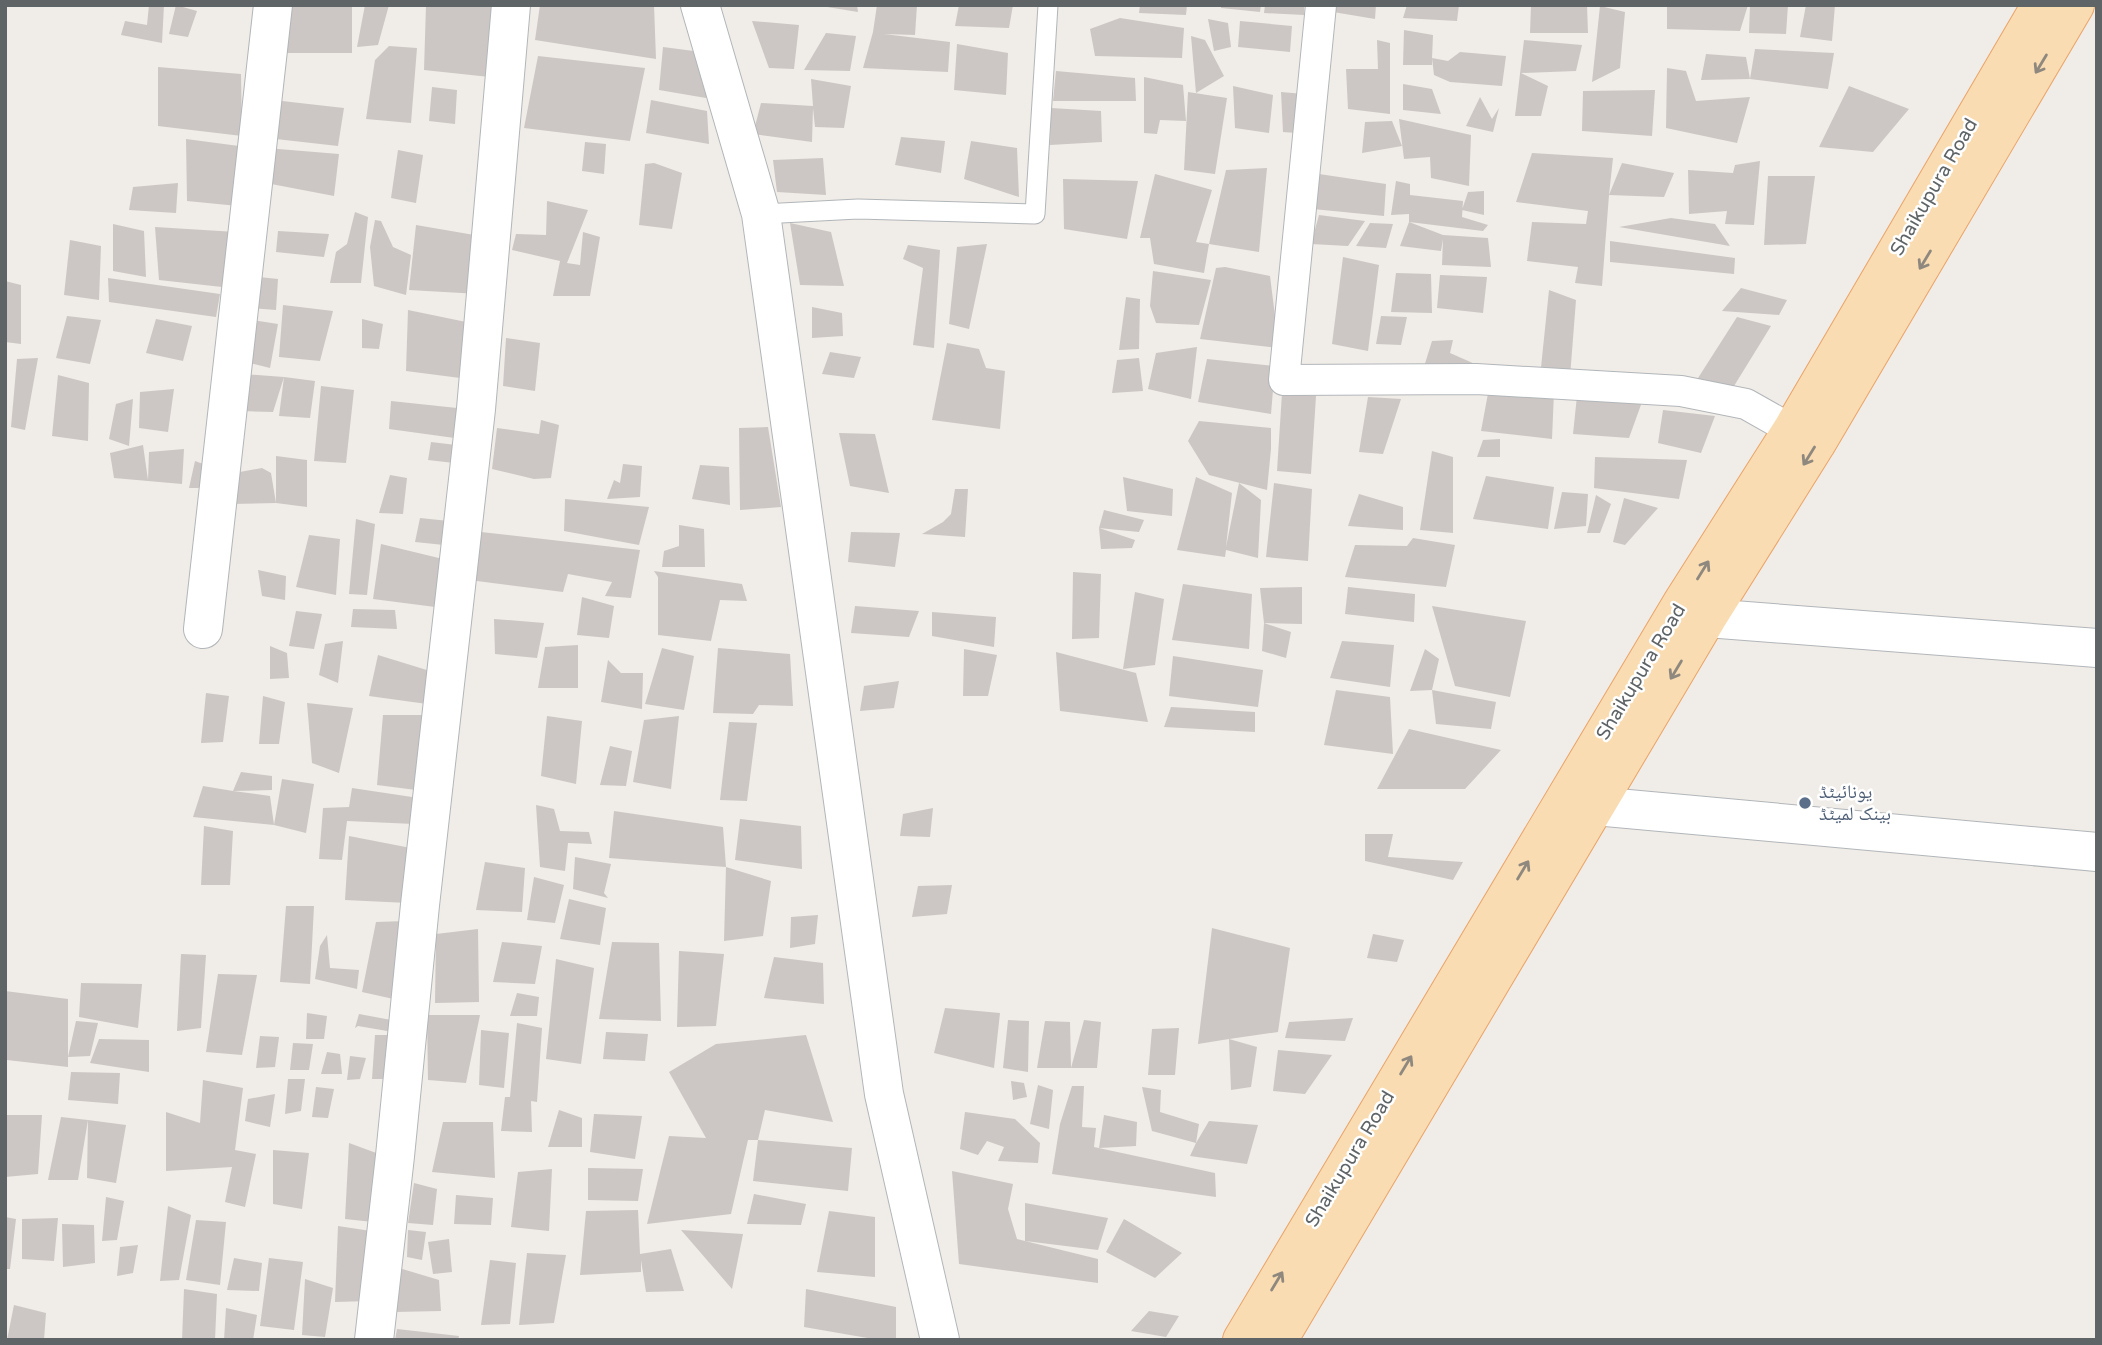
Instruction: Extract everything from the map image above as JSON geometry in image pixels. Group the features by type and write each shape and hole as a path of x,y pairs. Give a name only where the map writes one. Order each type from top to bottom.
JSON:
{"main road":[{"name":"Shaikupura Road","path":"1242,1340 1682,603 1792,430 2041,5"},
{"name":"Shaikupura Road","path":"1278,1340 1707,618 1816,444 2075,5"}],"street":[{"path":"203,629 273,5"},
{"path":"374,1340 476,409 511,5"},
{"path":"699,5 761,214 884,1094 940,1340"},
{"path":"1321,5 1284,380 1476,379 1681,391 1746,404 1792,430"},
{"path":"1707,618 2097,648"},
{"path":"1595,806 2097,852"}],"lane":[{"path":"761,214 858,209 1035,214 1048,5"}],"building":[{"path":"149,5 164,5 162,43 121,35 125,21 147,25"},
{"path":"176,5 197,11 188,37 169,34"},
{"path":"284,5 352,5 352,53 277,53"},
{"path":"365,5 389,5 378,45 357,47"},
{"path":"426,5 506,5 499,78 424,70"},
{"path":"540,5 654,5 656,59 535,40"},
{"path":"857,5 858,12 827,7"},
{"path":"877,5 917,5 915,35 884,34 950,42 948,72 863,68"},
{"path":"959,5 1013,5 1009,28 955,26"},
{"path":"1140,5 1187,5 1186,15 1139,13"},
{"path":"1221,5 1261,5 1260,12 1221,8"},
{"path":"1265,5 1304,5 1304,15 1264,13"},
{"path":"1333,5 1376,5 1375,19 1333,12"},
{"path":"1407,5 1459,5 1457,21 1403,18"},
{"path":"1531,5 1587,5 1588,33 1530,33"},
{"path":"1667,5 1748,5 1740,31 1667,29"},
{"path":"1750,5 1788,5 1786,34 1749,33"},
{"path":"1806,5 1835,5 1832,41 1800,37"},
{"path":"1600,6 1625,12 1620,68 1592,82"},
{"path":"1120,18 1184,28 1182,58 1095,56 1090,29"},
{"path":"1208,19 1228,23 1231,47 1214,51"},
{"path":"752,21 799,25 794,69 769,68"},
{"path":"1240,21 1292,26 1290,52 1238,47"},
{"path":"1404,30 1433,35 1432,65 1403,65"},
{"path":"826,33 856,36 850,71 804,70"},
{"path":"1191,36 1205,40 1224,76 1196,93"},
{"path":"1377,40 1390,43 1390,114 1348,109 1346,69 1378,69"},
{"path":"1524,40 1582,45 1576,71 1521,73 1548,86 1541,116 1515,116"},
{"path":"957,44 1008,53 1006,95 954,90"},
{"path":"389,46 417,48 411,123 366,119 375,60"},
{"path":"663,47 709,53 706,98 659,90"},
{"path":"1755,49 1834,53 1828,89 1750,79"},
{"path":"1460,52 1506,56 1502,86 1450,82 1434,75 1432,58 1448,61"},
{"path":"1706,54 1746,57 1750,79 1701,80"},
{"path":"538,56 645,68 630,141 524,128"},
{"path":"158,67 241,74 242,136 158,126"},
{"path":"1667,68 1686,71 1696,101 1750,97 1737,143 1666,128"},
{"path":"1056,71 1135,78 1136,101 1053,101"},
{"path":"1144,77 1183,85 1186,121 1160,120 1157,134 1144,133"},
{"path":"811,79 851,86 844,128 815,127 813,108 812,142 753,134 761,103 813,106"},
{"path":"1403,84 1432,89 1441,114 1403,110"},
{"path":"1233,86 1273,95 1269,133 1235,128"},
{"path":"1849,86 1909,109 1873,152 1819,147"},
{"path":"432,87 457,90 455,124 429,121"},
{"path":"1655,90 1652,136 1582,131 1583,91"},
{"path":"1188,92 1227,98 1215,174 1184,170"},
{"path":"1281,92 1304,94 1296,133 1283,132"},
{"path":"1480,97 1492,119 1499,108 1493,132 1466,126"},
{"path":"273,100 344,108 338,146 267,138"},
{"path":"651,100 707,111 709,144 646,133"},
{"path":"1051,108 1101,111 1102,142 1050,145"},
{"path":"1399,119 1471,135 1469,186 1431,178 1430,157 1404,159"},
{"path":"1392,121 1402,146 1362,153 1365,122"},
{"path":"901,137 945,141 941,173 895,165"},
{"path":"186,139 239,146 238,206 187,201"},
{"path":"971,141 1017,148 1019,197 964,179"},
{"path":"585,142 606,144 604,174 582,171"},
{"path":"266,148 339,154 334,196 266,183"},
{"path":"398,150 423,155 416,203 391,198"},
{"path":"1532,153 1613,158 1602,286 1575,283 1578,267 1527,261 1532,222 1586,224 1588,211 1516,202"},
{"path":"823,158 826,195 777,192 773,160"},
{"path":"1760,161 1754,225 1725,224 1727,211 1689,214 1688,170 1733,173 1735,165"},
{"path":"654,163 682,173 672,229 639,225 645,164"},
{"path":"1622,163 1674,173 1664,197 1609,195"},
{"path":"1267,168 1259,252 1209,244 1226,170"},
{"path":"1155,174 1212,190 1196,242 1209,244 1204,273 1154,264 1150,238 1140,238"},
{"path":"1319,174 1386,184 1384,216 1313,209"},
{"path":"1768,176 1815,176 1806,244 1764,245"},
{"path":"1063,179 1138,181 1127,239 1064,229"},
{"path":"1396,181 1410,184 1410,195 1463,201 1462,217 1488,225 1483,231 1409,222 1409,214 1391,215"},
{"path":"178,183 176,213 129,210 133,187"},
{"path":"1484,191 1484,215 1462,210 1468,192"},
{"path":"547,201 588,210 567,263 580,265 583,232 600,237 590,296 553,296 560,261 512,250 516,234 546,235"},
{"path":"355,212 368,217 361,283 330,283 336,252 347,244"},
{"path":"1319,215 1365,221 1348,246 1311,244"},
{"path":"1671,218 1715,224 1730,246 1619,227"},
{"path":"375,220 381,221 393,247 411,255 406,295 374,286 370,247"},
{"path":"1409,222 1443,235 1488,238 1491,267 1442,265 1443,239 1441,251 1400,246"},
{"path":"790,223 831,232 844,286 800,285"},
{"path":"1370,223 1393,224 1386,248 1356,246"},
{"path":"113,224 144,231 146,277 113,271"},
{"path":"416,225 486,237 479,294 409,290"},
{"path":"155,227 236,232 231,288 159,280"},
{"path":"278,231 329,234 324,257 276,252"},
{"path":"70,240 101,246 99,300 64,295"},
{"path":"1610,241 1735,258 1734,274 1610,262"},
{"path":"987,244 969,329 949,324 957,247"},
{"path":"908,245 940,250 934,348 913,345 923,268 903,259"},
{"path":"1343,257 1379,265 1368,351 1332,344"},
{"path":"1225,267 1270,276 1279,348 1200,339 1216,268"},
{"path":"1153,271 1211,280 1199,325 1156,323 1150,306"},
{"path":"1396,273 1431,274 1432,313 1391,312"},
{"path":"1440,275 1487,277 1483,313 1437,308"},
{"path":"250,276 278,279 276,310 250,308"},
{"path":"108,278 220,294 216,317 109,302"},
{"path":"5,281 21,285 21,344 5,342"},
{"path":"1741,288 1787,300 1779,315 1722,311"},
{"path":"1549,290 1576,300 1570,377 1540,377"},
{"path":"1126,297 1140,299 1139,349 1119,350"},
{"path":"283,305 333,311 320,361 279,357"},
{"path":"812,307 842,313 843,336 812,338"},
{"path":"408,310 471,323 468,379 406,371"},
{"path":"67,316 101,320 90,364 56,358"},
{"path":"1381,316 1407,317 1401,345 1376,344"},
{"path":"1737,317 1771,326 1726,399 1691,389"},
{"path":"156,319 192,326 183,361 146,353"},
{"path":"247,319 278,324 270,368 237,360"},
{"path":"362,319 383,324 379,349 362,348"},
{"path":"506,338 540,343 535,391 503,386"},
{"path":"1453,340 1450,353 1475,364 1470,378 1423,370 1432,341"},
{"path":"947,343 979,349 986,368 1005,371 1000,429 932,420"},
{"path":"1197,347 1191,399 1148,389 1156,353"},
{"path":"830,352 861,357 854,378 822,374"},
{"path":"38,358 25,430 11,427 17,359"},
{"path":"1139,358 1143,391 1112,393 1117,360"},
{"path":"1207,359 1275,366 1271,414 1198,402"},
{"path":"243,374 284,377 273,412 242,411"},
{"path":"58,375 89,383 88,441 52,436"},
{"path":"284,377 315,381 310,418 279,416"},
{"path":"321,386 354,390 346,463 314,461"},
{"path":"1489,388 1554,392 1552,439 1481,431"},
{"path":"174,389 168,432 139,428 140,392"},
{"path":"1282,393 1316,396 1311,474 1277,471"},
{"path":"1577,396 1642,402 1629,438 1573,434"},
{"path":"1368,397 1401,399 1383,454 1359,452"},
{"path":"133,399 129,446 109,439 116,404"},
{"path":"391,401 457,408 462,439 389,429"},
{"path":"1663,410 1715,416 1701,453 1658,443"},
{"path":"541,420 559,425 551,478 534,479 492,469 497,428 539,434"},
{"path":"1199,421 1271,428 1267,490 1209,475 1188,441"},
{"path":"768,427 781,507 740,510 739,428"},
{"path":"839,433 875,434 889,493 850,486"},
{"path":"1500,439 1500,457 1477,457 1483,440"},
{"path":"431,442 456,445 454,463 428,460"},
{"path":"143,445 148,480 149,452 184,449 182,484 114,478 110,453"},
{"path":"1432,451 1453,457 1453,533 1420,530"},
{"path":"276,456 307,460 307,507 276,503"},
{"path":"1595,457 1687,460 1679,499 1594,488"},
{"path":"195,461 214,468 207,488 189,488"},
{"path":"623,464 642,466 640,497 607,499 614,480 620,483"},
{"path":"700,465 729,467 730,505 692,499"},
{"path":"262,468 271,473 276,503 231,504 229,474"},
{"path":"390,475 407,478 403,514 379,513"},
{"path":"1486,476 1554,487 1548,529 1473,519"},
{"path":"1123,477 1173,489 1172,516 1127,511"},
{"path":"1196,477 1232,493 1226,547 1239,483 1261,500 1258,558 1226,550 1225,557 1177,550"},
{"path":"1274,483 1312,489 1308,561 1266,557"},
{"path":"955,489 968,489 965,537 922,534 951,514"},
{"path":"1562,492 1588,494 1586,526 1554,529"},
{"path":"1359,494 1403,507 1403,530 1348,526"},
{"path":"1596,495 1611,504 1600,533 1587,533"},
{"path":"1624,498 1658,508 1625,545 1613,542"},
{"path":"565,499 649,507 639,545 564,531"},
{"path":"1104,510 1144,520 1139,532 1099,528"},
{"path":"420,518 449,521 444,545 415,542"},
{"path":"356,519 375,524 367,595 349,594"},
{"path":"679,525 704,529 705,567 662,567 664,551 679,546"},
{"path":"1099,528 1135,540 1132,548 1101,549"},
{"path":"481,532 640,550 631,598 605,596 612,582 568,574 563,592 469,580"},
{"path":"851,532 900,533 895,567 848,562"},
{"path":"309,535 340,539 336,595 296,587"},
{"path":"1413,538 1455,545 1446,587 1345,577 1355,545 1407,546"},
{"path":"381,544 447,560 443,608 373,599"},
{"path":"258,570 286,576 285,600 262,596"},
{"path":"654,571 742,584 747,601 720,600 711,641 658,635 658,577"},
{"path":"1073,572 1101,574 1099,638 1072,639"},
{"path":"1183,584 1252,594 1249,649 1172,640"},
{"path":"1302,587 1302,624 1264,623 1260,588"},
{"path":"1348,587 1415,594 1414,622 1345,614"},
{"path":"1135,592 1164,599 1155,665 1123,669"},
{"path":"582,597 614,606 609,638 577,635"},
{"path":"855,606 919,611 909,637 851,633"},
{"path":"1432,606 1526,621 1510,697 1455,686"},
{"path":"353,609 395,610 397,629 351,627"},
{"path":"296,611 322,614 314,649 289,646"},
{"path":"932,612 996,617 994,647 932,636"},
{"path":"494,619 544,623 537,658 495,654"},
{"path":"1264,623 1291,632 1286,658 1262,651"},
{"path":"343,641 338,683 319,675 325,644"},
{"path":"1342,641 1394,645 1390,687 1330,678"},
{"path":"578,645 578,688 538,688 545,647"},
{"path":"270,646 287,653 289,678 270,679"},
{"path":"662,648 694,656 684,710 645,704"},
{"path":"718,648 790,654 793,706 759,705 753,714 713,713"},
{"path":"964,649 997,655 988,696 963,696"},
{"path":"1425,649 1439,659 1432,690 1410,691"},
{"path":"1056,652 1136,673 1148,722 1060,711"},
{"path":"378,655 430,671 427,704 369,696"},
{"path":"1173,656 1263,670 1258,707 1169,696"},
{"path":"608,660 621,673 643,673 642,709 601,702"},
{"path":"899,681 894,708 860,711 864,686"},
{"path":"1336,690 1390,697 1393,754 1324,745"},
{"path":"1432,690 1496,702 1491,729 1436,724"},
{"path":"206,693 229,696 223,742 201,743"},
{"path":"263,696 285,702 279,744 259,744"},
{"path":"307,703 353,708 339,773 312,763"},
{"path":"1171,707 1255,712 1255,732 1164,727"},
{"path":"383,715 426,715 416,790 377,785"},
{"path":"547,716 582,721 576,784 541,776"},
{"path":"679,716 671,789 633,782 644,720"},
{"path":"729,722 757,723 747,801 720,800"},
{"path":"1409,729 1501,750 1465,789 1377,789"},
{"path":"610,746 632,751 626,786 600,785"},
{"path":"241,772 272,776 272,790 233,791"},
{"path":"282,779 314,784 306,833 274,825"},
{"path":"203,786 270,796 274,825 193,817"},
{"path":"352,788 412,797 414,824 347,821 342,860 319,859 323,808 349,807"},
{"path":"536,805 554,809 560,831 589,832 592,844 568,843 565,871 540,867"},
{"path":"933,808 930,837 900,836 903,814"},
{"path":"614,811 723,827 726,867 609,858"},
{"path":"740,819 801,826 802,869 735,860"},
{"path":"204,826 233,831 230,885 201,885"},
{"path":"1365,834 1393,834 1388,857 1463,862 1453,880 1365,861"},
{"path":"349,836 416,849 408,903 345,900"},
{"path":"575,857 611,864 604,893 608,898 573,889"},
{"path":"485,862 525,868 522,912 476,910"},
{"path":"726,867 771,881 763,936 724,941"},
{"path":"534,877 564,885 555,923 527,920"},
{"path":"952,885 947,914 912,917 918,886"},
{"path":"569,899 606,908 600,945 560,939"},
{"path":"286,906 314,906 310,984 280,982"},
{"path":"818,915 815,944 790,948 791,917"},
{"path":"406,921 398,1000 362,992 376,922"},
{"path":"1212,928 1290,948 1278,1032 1198,1044"},
{"path":"478,929 479,1002 435,1003 436,934"},
{"path":"1373,934 1404,940 1397,962 1367,958"},
{"path":"327,935 330,968 359,970 357,989 315,979 320,946"},
{"path":"502,942 542,946 535,984 493,982"},
{"path":"612,942 659,943 661,1021 599,1019"},
{"path":"679,951 724,954 716,1026 677,1027"},
{"path":"181,954 206,955 201,1028 177,1031"},
{"path":"774,957 823,963 824,1004 764,998"},
{"path":"556,959 594,968 581,1064 546,1059"},
{"path":"218,974 257,975 242,1055 206,1052"},
{"path":"81,983 142,984 138,1028 79,1017"},
{"path":"5,991 68,999 68,1067 7,1060"},
{"path":"517,993 539,997 537,1016 510,1016"},
{"path":"945,1008 1000,1013 994,1068 934,1053"},
{"path":"307,1013 327,1016 324,1039 306,1039"},
{"path":"359,1014 402,1022 399,1033 358,1026 355,1028"},
{"path":"427,1015 480,1015 466,1083 428,1080"},
{"path":"1353,1018 1345,1041 1285,1038 1289,1022"},
{"path":"1008,1020 1029,1021 1028,1072 1003,1068"},
{"path":"1084,1020 1101,1022 1097,1068 1071,1068"},
{"path":"76,1021 98,1023 90,1056 68,1057"},
{"path":"1045,1021 1070,1022 1071,1068 1037,1068"},
{"path":"517,1023 542,1028 537,1102 531,1101 532,1132 501,1131 505,1097 510,1097"},
{"path":"1179,1028 1175,1075 1148,1075 1152,1029"},
{"path":"481,1030 509,1033 504,1088 479,1085"},
{"path":"606,1032 648,1034 645,1061 603,1059"},
{"path":"375,1035 400,1035 394,1079 372,1079"},
{"path":"806,1035 833,1122 765,1110 758,1140 748,1140 731,1214 647,1224 669,1136 706,1138 669,1072 716,1044"},
{"path":"260,1036 279,1037 275,1067 256,1068"},
{"path":"99,1039 149,1040 149,1072 90,1063"},
{"path":"1229,1039 1257,1047 1251,1087 1231,1090"},
{"path":"293,1043 313,1044 309,1070 290,1070"},
{"path":"1278,1050 1332,1055 1305,1094 1273,1091"},
{"path":"327,1052 340,1054 342,1074 321,1074"},
{"path":"350,1056 366,1058 360,1079 347,1080"},
{"path":"71,1072 120,1073 118,1104 68,1100"},
{"path":"288,1079 305,1079 301,1111 285,1114"},
{"path":"203,1080 243,1088 235,1150 256,1154 245,1207 225,1202 232,1167 166,1171 166,1112 200,1123"},
{"path":"1011,1081 1024,1083 1027,1097 1013,1100"},
{"path":"1038,1085 1053,1090 1049,1129 1030,1124"},
{"path":"1072,1086 1084,1086 1082,1127 1096,1128 1094,1147 1215,1173 1216,1197 1052,1174 1060,1124"},
{"path":"316,1087 334,1089 328,1118 312,1117"},
{"path":"1142,1087 1161,1090 1160,1112 1199,1124 1196,1143 1152,1131"},
{"path":"275,1094 270,1127 245,1121 248,1099"},
{"path":"559,1110 582,1118 582,1147 548,1147"},
{"path":"965,1112 1015,1119 1040,1143 1038,1163 998,1161 1004,1147 987,1141 978,1155 960,1149"},
{"path":"594,1114 642,1116 635,1159 590,1152"},
{"path":"7,1115 42,1115 38,1174 5,1177"},
{"path":"1104,1115 1137,1122 1136,1146 1099,1148"},
{"path":"61,1117 88,1120 78,1180 48,1180"},
{"path":"88,1120 126,1125 116,1183 87,1178"},
{"path":"1209,1121 1258,1125 1247,1164 1190,1156"},
{"path":"443,1122 493,1122 495,1178 432,1172"},
{"path":"758,1140 852,1148 848,1191 753,1181"},
{"path":"349,1143 379,1154 373,1222 345,1219"},
{"path":"273,1150 309,1153 302,1209 273,1204"},
{"path":"588,1168 643,1169 638,1201 588,1200"},
{"path":"552,1169 549,1231 511,1227 518,1172"},
{"path":"952,1171 1013,1184 1008,1209 1017,1239 1098,1259 1098,1283 959,1264"},
{"path":"414,1183 437,1189 433,1225 408,1223"},
{"path":"754,1194 806,1204 801,1225 747,1224"},
{"path":"456,1195 493,1198 491,1225 454,1224"},
{"path":"106,1197 124,1201 117,1240 102,1241"},
{"path":"1025,1203 1108,1218 1098,1250 1025,1241"},
{"path":"168,1206 191,1215 179,1280 160,1281"},
{"path":"638,1210 640,1254 671,1249 684,1291 646,1292 641,1260 641,1272 580,1275 586,1211"},
{"path":"829,1211 875,1217 875,1277 817,1272"},
{"path":"5,1217 16,1219 10,1269 5,1269"},
{"path":"58,1218 54,1261 22,1259 22,1219"},
{"path":"1124,1219 1182,1253 1155,1278 1106,1252"},
{"path":"196,1220 226,1222 220,1285 186,1280"},
{"path":"62,1224 94,1225 95,1263 63,1267"},
{"path":"338,1226 371,1231 369,1301 335,1302"},
{"path":"408,1230 426,1232 422,1260 407,1257"},
{"path":"681,1230 743,1234 732,1289"},
{"path":"449,1239 452,1272 433,1274 428,1242"},
{"path":"138,1245 133,1273 117,1276 120,1247"},
{"path":"527,1253 566,1255 554,1323 519,1325"},
{"path":"234,1258 262,1263 259,1291 227,1290"},
{"path":"269,1258 303,1262 294,1330 260,1326"},
{"path":"490,1260 516,1263 510,1324 481,1325"},
{"path":"399,1268 439,1280 441,1311 395,1312"},
{"path":"305,1279 333,1288 325,1337 302,1335"},
{"path":"184,1289 217,1294 215,1340 182,1340"},
{"path":"806,1289 896,1307 896,1340 879,1340 804,1327"},
{"path":"14,1305 46,1313 44,1340 7,1340"},
{"path":"226,1308 257,1315 253,1340 224,1340"},
{"path":"1149,1311 1179,1316 1166,1337 1131,1331"},
{"path":"397,1329 459,1336 458,1340 395,1340"}],"place":[{"name":"یونائیٹڈ بینک لمیٹڈ","path":"1805,803"}]}
